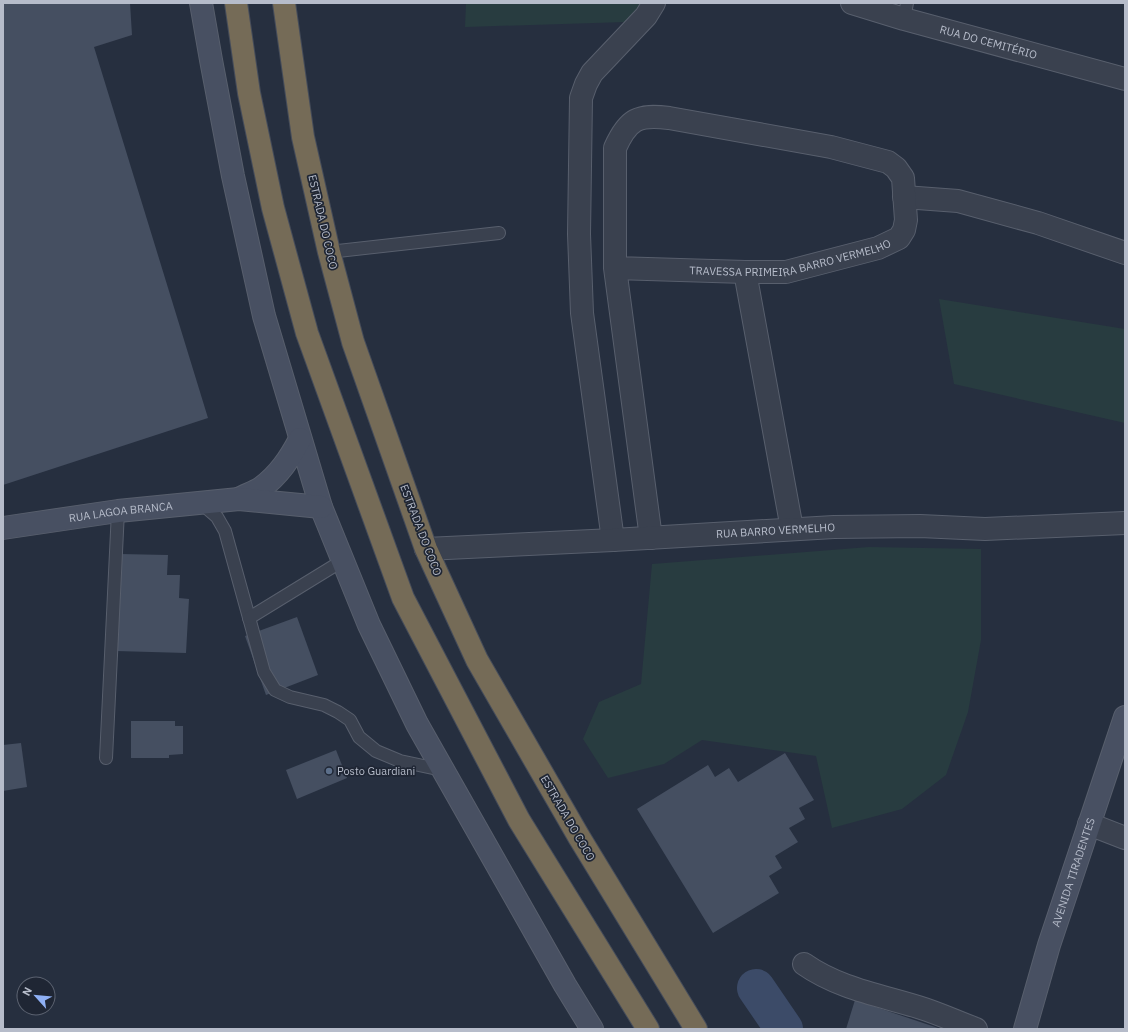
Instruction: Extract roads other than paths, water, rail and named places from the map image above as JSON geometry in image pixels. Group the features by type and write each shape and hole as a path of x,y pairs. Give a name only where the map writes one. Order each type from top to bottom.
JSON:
{"highway":[{"path":"236,3 252,108 274,208 307,333 403,598 519,820 648,1029"},
{"name":"ESTRADA DO COCO","path":"284,3 303,137 329,252 353,342 426,549 477,660 579,837 696,1029"}],"street":[{"path":"202,3 210,60 233,176 264,316 321,507 372,632 416,724 592,1029"},
{"path":"613,540 582,313 579,234 581,98 592,73 646,16 654,3"},
{"name":"RUA DO CEMITÉRIO","path":"852,3 905,11 1125,79"},
{"name":"TRAVESSA PRIMEIRA BARRO VERMELHO","path":"615,268 786,272 878,248 899,238 904,230 906,220 903,178 896,168 888,162 831,147 651,116 635,120 621,135 615,148 615,268 651,538"},
{"path":"904,197 958,201 1038,223 1125,253"},
{"path":"745,272 792,529"},
{"name":"RUA LAGOA BRANCA","path":"239,499 260,488 275,476 288,460 300,438"},
{"name":"RUA LAGOA BRANCA","path":"3,528 118,511 239,499 321,507"},
{"name":"RUA BARRO VERMELHO","path":"426,549 834,527 920,526 992,529 1125,523"},
{"name":"AVENIDA TIRADENTES","path":"1025,1029 1049,945 1125,717"},
{"path":"1089,824 1125,838"},
{"path":"804,964 817,973 844,985 920,1007 976,1029"},
{"path":"576,1003 579,1029"}],"lane":[{"path":"329,252 498,233"},
{"path":"201,503 217,516 225,531 264,672 275,690 290,697 324,705 338,712 350,720 359,737 376,752 400,761 442,770"},
{"path":"106,758 118,511"},
{"path":"249,618 342,561"}],"waterway":[{"path":"756,988 784,1029"}],"place":[{"name":"Posto Guardiani","path":"329,771"}]}
